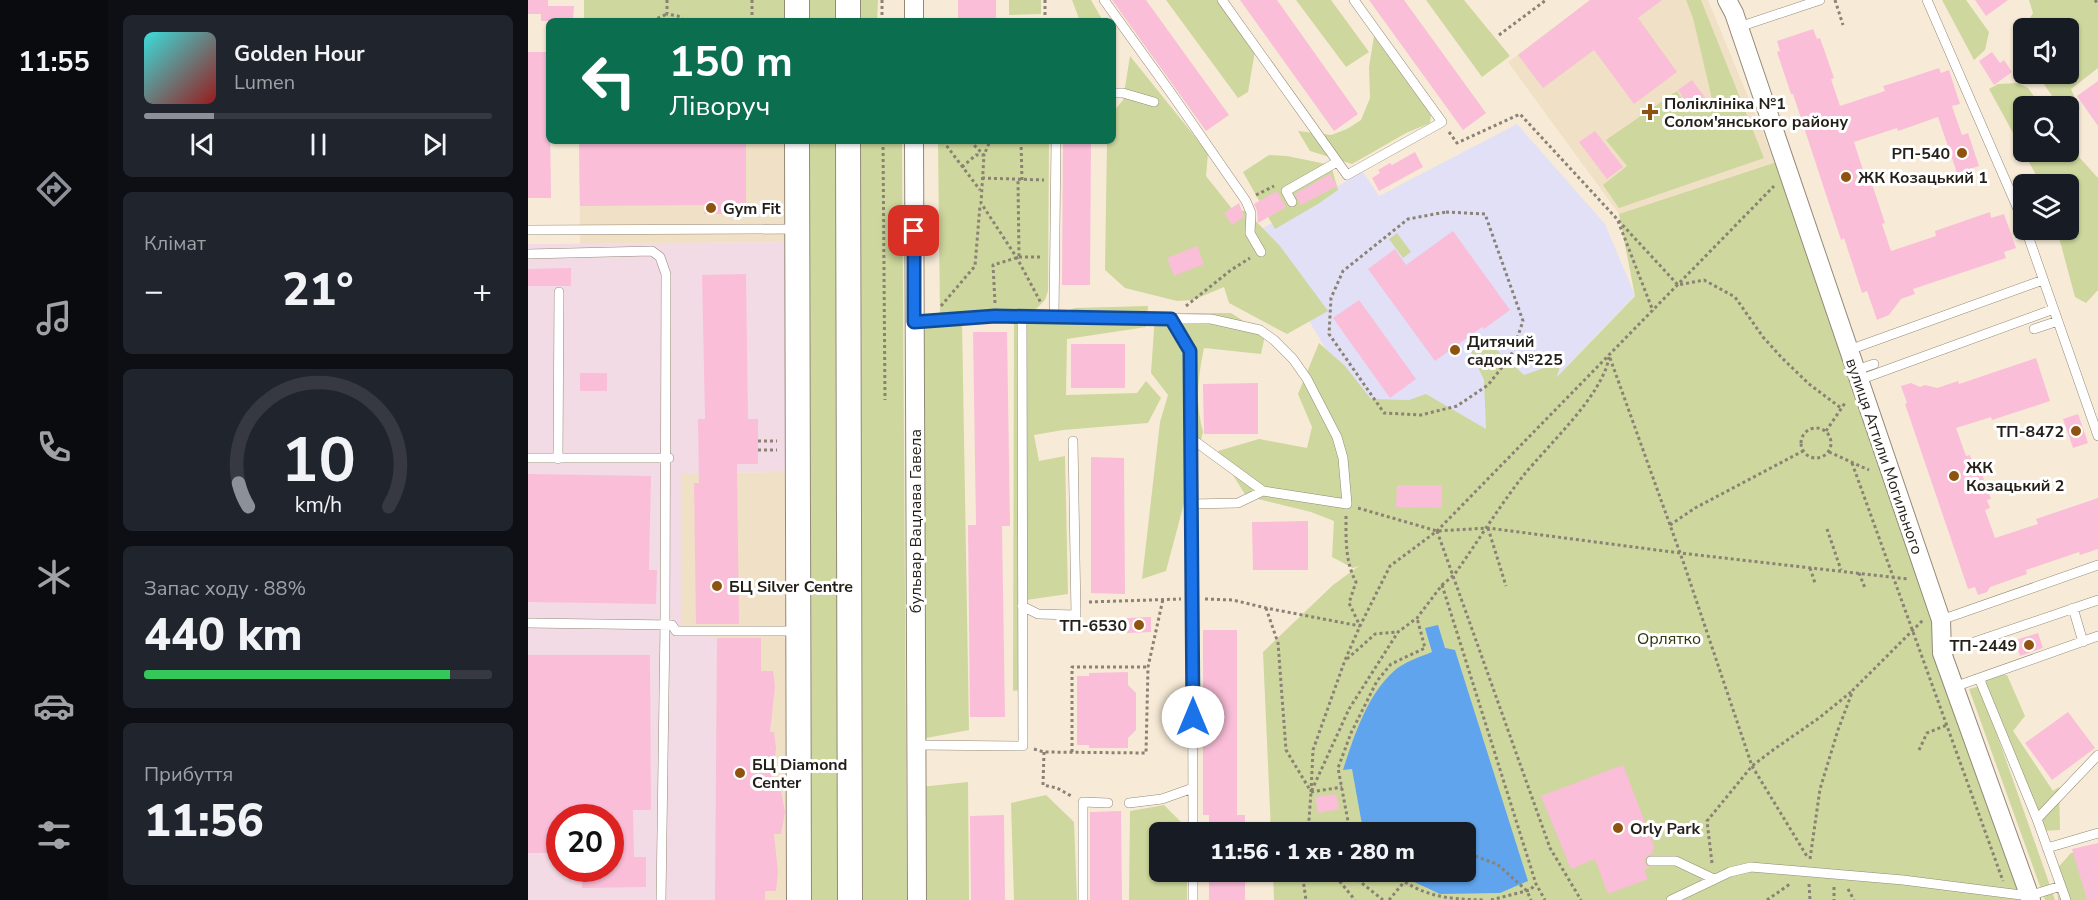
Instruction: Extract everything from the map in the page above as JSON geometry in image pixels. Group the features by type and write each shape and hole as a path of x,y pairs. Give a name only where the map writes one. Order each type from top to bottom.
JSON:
{"street":[{"path":"797,0 797,18"},
{"path":"848,0 848,18"},
{"path":"914,0 914,18"},
{"name":"вулиця Аттили Могильного","path":"1734,10 1941,620 1942,653 2030,898"},
{"path":"797,144 799,900"},
{"path":"848,144 850,900"},
{"name":"бульвар Вацлава Гавела","path":"914,144 917,900"}],"lane":[{"path":"1104,0 1172,93 1246,201 1251,213 1250,233 1261,252"},
{"path":"1222,0 1347,175 1442,122 1354,0"},
{"path":"1734,10 1820,0"},
{"path":"1926,0 2013,198"},
{"path":"1116,93 1154,102"},
{"path":"1051,318 1055,257 1056,144"},
{"path":"1292,202 1286,191 1337,162"},
{"path":"528,230 797,229"},
{"path":"2029,240 2098,436"},
{"path":"528,254 652,252 660,257 666,274 667,458 661,900"},
{"path":"1849,350 2043,280"},
{"path":"558,459 559,292"},
{"path":"1857,375 2054,309"},
{"path":"914,322 995,316 1211,319 1260,330 1275,340 1293,359 1307,379 1337,437 1343,458 1347,504 1263,491 1192,439"},
{"path":"917,745 1023,746 1022,317"},
{"path":"1171,319 1190,351 1193,822"},
{"path":"2034,329 2058,321"},
{"path":"1857,375 1874,364"},
{"path":"1022,606 1038,614 1076,615 1073,441"},
{"path":"528,458 667,458"},
{"path":"1192,504 1238,503 1263,491"},
{"path":"1941,620 2098,565"},
{"path":"1942,653 2098,600"},
{"path":"2073,608 2083,642"},
{"path":"528,623 672,625 676,631 798,631"},
{"path":"1954,687 2098,636"},
{"path":"1979,678 2037,819 2066,900"},
{"path":"2037,819 2098,755"},
{"path":"1129,803 1162,799 1193,788"},
{"path":"1083,900 1083,802 1108,803"},
{"path":"2047,848 2098,833"},
{"path":"1651,861 1676,861 1714,879"},
{"path":"1671,900 1730,872 1751,867 1903,880 2030,898 2061,886"},
{"path":"1193,882 1193,900"}],"path":[{"path":"667,0 667,14"},
{"path":"752,0 752,18"},
{"path":"882,0 882,18"},
{"path":"1045,0 1045,18"},
{"path":"1499,35 1546,0"},
{"path":"1834,0 1843,25"},
{"path":"2095,0 2098,4"},
{"path":"658,18 667,14 681,18"},
{"path":"1442,122 1457,142 1520,114 1678,285"},
{"path":"883,144 885,400"},
{"path":"945,144 981,191"},
{"path":"973,144 984,155"},
{"path":"935,313 975,266 984,155 989,144"},
{"path":"1018,258 1021,144"},
{"path":"962,167 976,155 984,155"},
{"path":"1309,820 1312,750 1345,660 1390,566 1437,531 1788,172"},
{"path":"982,178 1055,180"},
{"path":"1246,201 1273,186 1286,191"},
{"path":"981,203 1018,258 1051,318"},
{"path":"1446,213 1485,214 1523,321 1511,356 1488,386 1457,406 1430,413 1421,415 1384,412 1329,334 1331,298 1343,271 1408,219 1446,213"},
{"path":"1617,219 1653,311"},
{"path":"1171,319 1231,270 1261,252"},
{"path":"995,316 993,265 1018,258 1055,257"},
{"path":"1678,285 1704,280 1735,297 1763,337 1782,358 1809,384 1842,408"},
{"path":"1609,357 1680,553 1752,766 1810,861 1820,789 1842,717 1853,690"},
{"path":"1311,792 1349,709 1398,632 1417,618 1442,585 1454,575 1522,477 1590,398 1607,366 1609,357"},
{"path":"1826,431 1845,403"},
{"path":"1821,428 1826,431 1831,439 1829,452 1820,458 1815,458 1806,455 1803,451 1802,439 1809,429 1821,428"},
{"path":"758,441 779,441"},
{"path":"758,450 779,450"},
{"path":"1670,525 1695,508 1803,451"},
{"path":"1829,452 1869,470"},
{"path":"1852,463 2003,880"},
{"path":"1360,626 1349,603 1356,582 1349,569 1346,547 1347,504 1437,531 1488,528 1908,579"},
{"path":"1488,528 1506,586"},
{"path":"1827,529 1842,571"},
{"path":"1437,531 1550,848 1581,900"},
{"path":"1810,567 1815,583"},
{"path":"1859,573 1865,588"},
{"path":"1442,585 1536,884 1545,900"},
{"path":"1023,746 1044,752 1146,753 1148,667 1163,599 1075,603"},
{"path":"1193,599 1233,600 1266,609 1360,626"},
{"path":"1266,609 1278,643 1286,750 1311,792"},
{"path":"1348,822 1338,768 1351,733 1377,681 1391,664 1425,648 1417,618"},
{"path":"1714,879 1707,821 1752,766 1819,718 1853,690 1914,630"},
{"path":"1345,660 1375,634 1398,632"},
{"path":"1072,752 1072,667 1148,667"},
{"path":"1919,750 1926,733 1947,724"},
{"path":"1044,752 1043,785 1057,788 1083,802"},
{"path":"1311,792 1342,787"},
{"path":"1476,856 1497,864 1527,891 1531,900"},
{"path":"1767,900 1809,871"},
{"path":"1809,871 1810,900"},
{"path":"1303,882 1306,900"},
{"path":"1340,882 1355,900"},
{"path":"1360,882 1383,900"},
{"path":"1389,900 1404,882 1424,893 1452,900 1485,900"},
{"path":"1491,900 1527,891 1536,884"}],"shaded area":[{"name":"Поліклініка №1 Солом'янського району","path":"1590,0 1708,0 1775,162 1619,214 1508,62"},
{"name":"Дитячий садок №225","path":"1517,124 1605,224 1635,295 1530,405 1401,475 1256,232 1363,172 1379,196"},
{"path":"579,144 787,144 789,242 580,244"},
{"path":"789,242 790,472 681,473 681,635 717,637 715,900 528,900 528,244"},
{"path":"790,472 793,900 715,900 716,637 681,636 681,473"}],"green space":[{"path":"584,0 786,0 786,18 584,18"},
{"path":"804,0 836,0 836,18 805,18"},
{"path":"854,0 878,0 877,18 854,18"},
{"path":"1009,0 1041,0 1041,14 1009,15"},
{"path":"1072,0 1091,0 1101,18 1079,18"},
{"path":"1166,0 1219,0 1255,51 1248,92 1238,98"},
{"path":"1296,0 1331,0 1369,52 1346,67"},
{"path":"1426,0 1464,0 1510,56 1482,77"},
{"path":"1686,0 1701,0 1764,158 1619,208 1603,185 1627,166 1606,140 1677,91 1692,113 1712,99 1693,18"},
{"path":"1942,0 1966,0 1989,32 1985,50 1974,60"},
{"path":"2029,0 2098,0 2098,68 2079,83 2079,18 2030,18 2033,13"},
{"path":"1374,36 1428,110 1431,115 1430,123 1406,133 1352,164 1310,151 1298,131 1331,135 1361,120 1370,98 1369,67"},
{"path":"1130,56 1208,153 1206,176 1233,210 1246,211 1280,246 1328,311 1287,334 1229,303 1224,287 1193,300 1177,301 1125,288 1105,270 1107,144 1116,144 1116,108 1123,100"},
{"path":"1998,84 2020,84 2028,88 2034,96 2013,96 2013,133 1989,89"},
{"path":"2044,84 2077,84 2071,89 2074,96 2052,96"},
{"path":"805,144 837,144 838,900 811,900"},
{"path":"854,144 902,144 907,900 853,900"},
{"path":"938,144 1049,144 1048,291 1045,300 1036,309 940,315"},
{"path":"1269,155 1287,156 1331,165 1338,190 1275,229 1243,172"},
{"path":"2079,157 2098,178 2098,290 2086,303 2075,297 2060,240 2079,240 2079,174 2036,174 2029,162 2079,162"},
{"name":"Орлятко","path":"1782,160 2028,900 1274,900 1273,882 1476,882 1476,822 1271,822 1263,652 1333,585 1359,566 1353,568 1332,557 1334,521 1311,512 1246,496 1218,451 1259,439 1307,448 1312,427 1298,394 1319,343 1345,366 1371,399 1409,400 1426,394 1486,429 1484,380 1471,352 1487,341 1524,375 1561,362 1557,377 1635,296 1619,214"},
{"path":"1397,233 1411,252 1403,258 1389,239"},
{"path":"1148,306 1146,327 1067,339 1066,395 1137,393 1146,381 1161,398 1148,423 1063,430 1034,435 1039,461 1065,456 1068,594 1026,600 1028,689 1013,691 1014,320 1056,315 1075,308"},
{"path":"1231,313 1265,335 1261,354 1204,348 1198,390 1203,432 1166,571 1142,579 1160,422 1168,395 1151,373 1155,315"},
{"path":"962,321 969,730 926,738 923,322"},
{"path":"1986,675 2007,675 2025,716 2013,731 2053,791 2059,787 2060,830 2043,831 1984,681"},
{"path":"1980,686 2055,900 2045,900 1969,689"},
{"path":"968,782 969,900 922,900 920,787"},
{"path":"1046,795 1074,822 1077,900 1014,900 1011,803"},
{"path":"1164,805 1181,822 1149,822 1149,882 1187,882 1187,900 1129,900 1130,811"},
{"path":"2098,847 2098,900 2058,900 2055,871 2071,853"}],"water":[{"path":"1438,625 1445,648 1455,650 1528,881 1500,893 1440,894 1414,882 1476,882 1476,822 1362,822 1352,769 1343,770 1362,717 1376,692 1398,668 1432,652 1425,628"}],"building":[{"path":"528,0 548,0 548,6 574,6 573,18 546,18 546,21 541,21 541,14 528,14"},
{"path":"958,0 996,0 996,18 958,18"},
{"path":"1112,0 1146,0 1229,115 1206,131"},
{"path":"1240,0 1277,0 1358,114 1334,131"},
{"path":"1369,0 1404,0 1486,113 1463,130"},
{"path":"1590,0 1662,0 1638,18 1677,72 1634,104 1594,50 1543,88 1518,55"},
{"path":"1975,0 2008,0 1986,16"},
{"name":"ЖК Козацький 1","path":"1813,29 1817,39 1820,38 1834,78 1831,79 1840,106 1885,91 1883,86 1939,68 1941,73 1949,70 1960,104 1952,106 1962,135 1968,133 1979,166 1957,173 1938,117 1898,131 1897,128 1854,142 1863,170 1867,169 1885,223 1882,224 1891,251 1936,236 1935,231 1990,212 1991,218 2004,214 2016,248 2004,252 2006,258 1913,289 1915,294 1901,299 1889,315 1877,320 1867,291 1862,293 1844,238 1841,240 1777,52 1780,51 1777,41"},
{"path":"528,52 546,52 546,144 550,144 551,198 528,198"},
{"path":"1992,52 2000,63 2004,60 2012,72 1994,85 1979,61"},
{"path":"1692,80 1707,100 1692,110 1678,90"},
{"path":"2098,81 2098,126 2079,96 2077,96"},
{"path":"1595,131 1623,167 1607,179 1579,142"},
{"path":"579,144 746,144 746,214 704,214 705,205 580,206"},
{"path":"1063,144 1091,144 1090,285 1062,285"},
{"path":"1415,152 1423,167 1379,191 1372,178 1380,173 1378,170"},
{"path":"1330,174 1337,186 1301,205 1295,194"},
{"path":"1277,191 1286,207 1258,223 1254,204"},
{"path":"1239,203 1244,217 1232,225 1224,213"},
{"path":"1453,231 1510,310 1435,361 1368,269 1395,249 1406,265"},
{"path":"1197,246 1204,264 1174,276 1167,258"},
{"path":"571,268 571,286 528,286 528,269"},
{"path":"746,274 748,419 758,419 758,464 737,464 739,624 696,624 694,483 699,483 698,419 705,419 702,275"},
{"path":"1359,300 1416,379 1390,398 1333,318"},
{"path":"973,332 1007,332 1010,526 1002,526 1005,717 970,717 968,525 976,525"},
{"path":"1071,344 1125,344 1125,388 1071,388"},
{"name":"ЖК Козацький 2","path":"2036,358 2050,401 1992,420 1991,417 1956,428 1966,456 1970,455 1973,464 1978,462 1991,499 1987,500 1990,508 1985,510 1995,538 2038,524 2036,519 2098,498 2098,549 2080,555 2079,552 2026,570 2027,574 1990,587 1987,592 1978,595 1975,587 1968,589 1905,404 1907,403 1901,386 1911,383 1920,387 1925,385 1937,388 1958,381 1959,384"},
{"path":"580,373 607,373 607,391 580,391"},
{"path":"1258,383 1258,434 1204,434 1203,384"},
{"name":"ТП-8472","path":"2078,414 2088,443 2073,448 2063,419"},
{"path":"1091,457 1124,458 1125,594 1091,593"},
{"path":"528,474 651,476 649,570 657,570 656,604 528,602"},
{"path":"1397,485 1442,485 1442,508 1396,507"},
{"path":"1308,521 1308,570 1253,570 1252,522"},
{"name":"ТП-6530","path":"1151,617 1151,632 1127,633 1127,618"},
{"path":"1203,630 1237,630 1237,815 1245,815 1245,822 1209,822 1209,815 1203,815"},
{"name":"ТП-2449","path":"2038,633 2043,648 2020,656 2015,640"},
{"name":"БЦ Diamond Center","path":"717,638 761,638 761,671 773,671 775,686 770,732 774,732 776,748 772,780 774,780 775,791 781,791 785,812 781,834 774,834 778,872 776,891 765,891 765,900 715,900"},
{"path":"528,655 650,655 651,810 633,810 634,857 646,857 646,887 582,888 582,882 624,882 624,804 546,804 546,853 528,853"},
{"path":"1128,672 1128,685 1136,693 1136,730 1128,738 1128,748 1089,748 1089,745 1077,745 1077,676 1089,676 1089,673"},
{"path":"2068,712 2095,748 2052,780 2025,743"},
{"path":"1623,765 1654,846 1652,854 1644,860 1650,867 1644,870 1648,879 1608,894 1595,859 1571,869 1541,796"},
{"path":"1336,794 1339,809 1318,813 1315,797"},
{"path":"1121,811 1122,900 1090,900 1090,812"},
{"path":"1004,815 1005,900 971,900 970,816"},
{"path":"2098,843 2098,900 2087,900 2072,849"},
{"path":"1209,882 1245,882 1245,900 1209,900"}],"place":[{"name":"Поліклініка №1 Солом'янського району","path":"1650,112"},
{"name":"РП-540","path":"1962,153"},
{"name":"ЖК Козацький 1","path":"1846,177"},
{"name":"Gym Fit","path":"711,208"},
{"name":"Дитячий садок №225","path":"1455,350"},
{"name":"ТП-8472","path":"2076,431"},
{"name":"ЖК Козацький 2","path":"1954,476"},
{"name":"БЦ Silver Centre","path":"717,586"},
{"name":"ТП-6530","path":"1139,625"},
{"name":"ТП-2449","path":"2029,645"},
{"name":"БЦ Diamond Center","path":"740,773"},
{"name":"Orly Park","path":"1618,828"}],"route":[{"path":"914,231 914,322 995,316 1171,319 1190,351 1193,717"}]}
